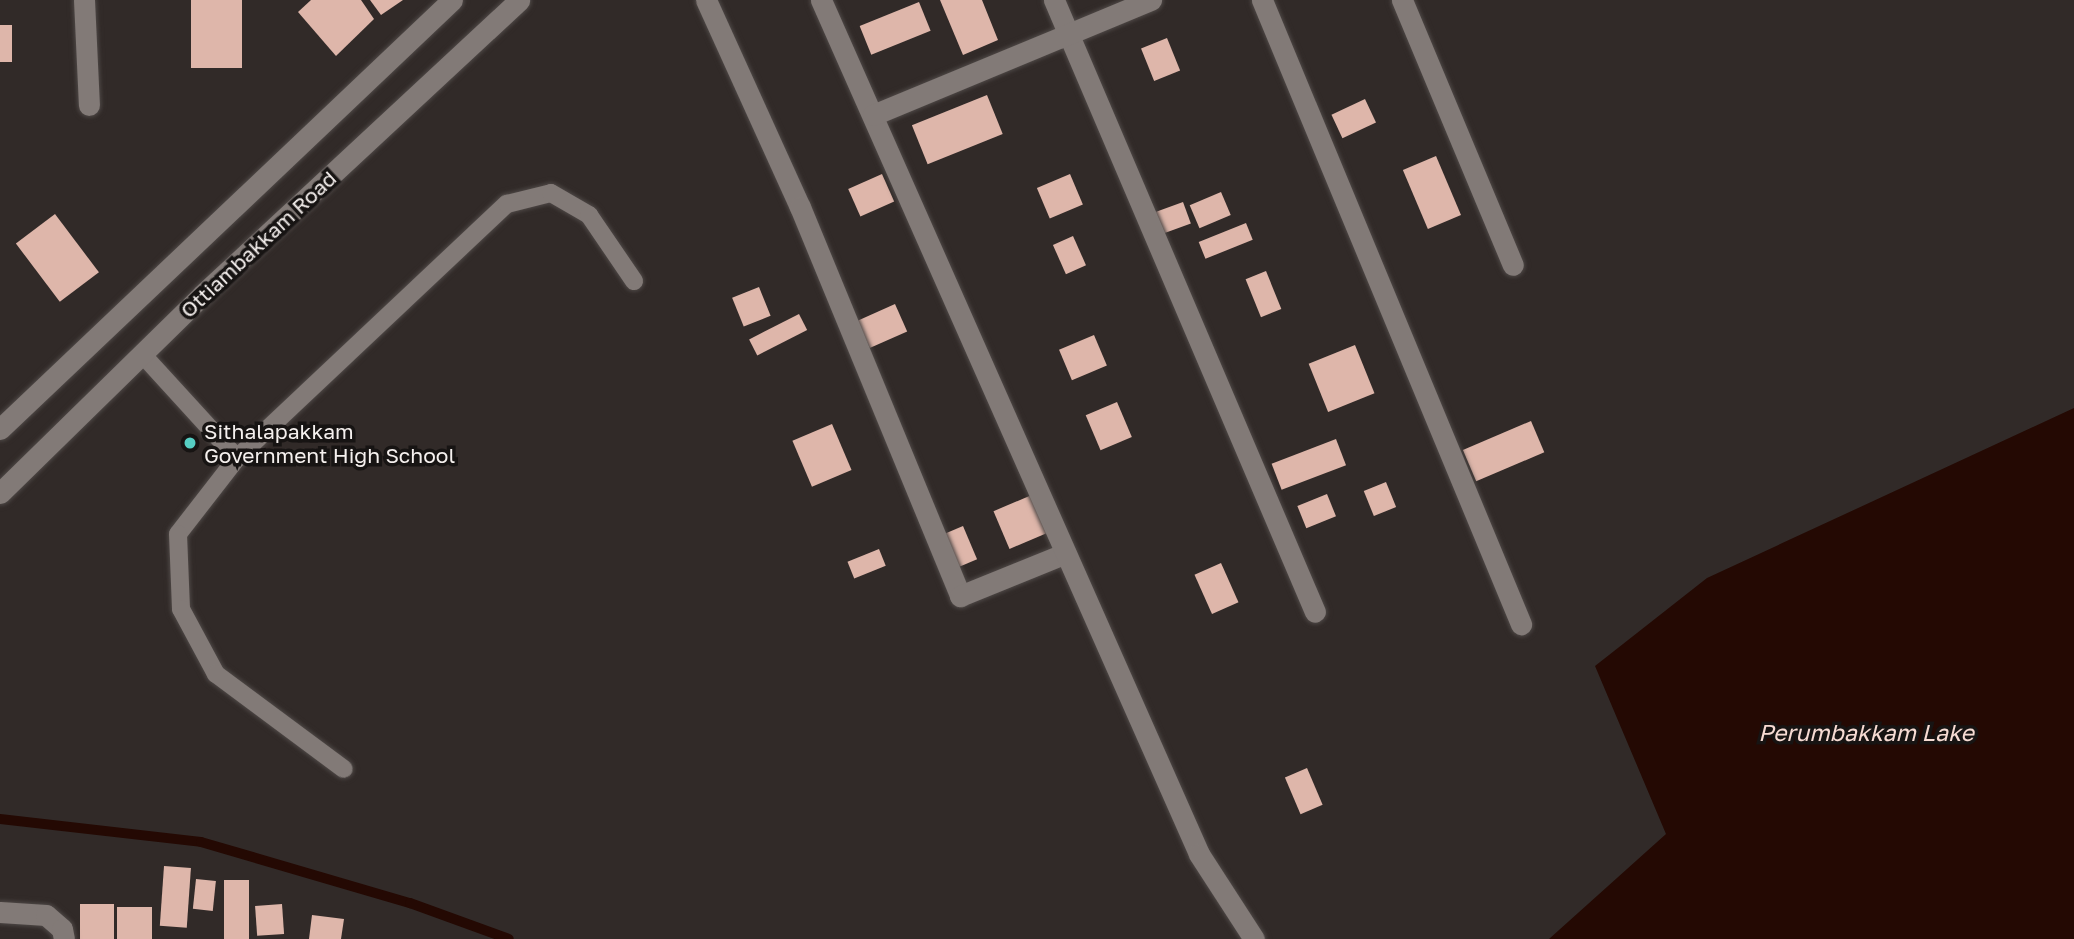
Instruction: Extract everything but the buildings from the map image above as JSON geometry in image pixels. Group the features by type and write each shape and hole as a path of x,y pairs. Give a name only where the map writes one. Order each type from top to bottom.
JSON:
{"street":[{"path":"84,0 89,105"},
{"path":"0,429 452,0"},
{"name":"Ottiambakkam Road","path":"0,493 142,354 519,0"},
{"path":"706,0 800,207 960,596 1066,553"},
{"path":"821,0 1199,854 1254,939"},
{"path":"1054,0 1315,612"},
{"path":"873,115 1151,0"},
{"path":"1262,0 1521,624"},
{"path":"1402,0 1513,265"},
{"path":"0,912 46,915 62,929 64,939"}],"lane":[{"path":"344,769 216,674 181,609 178,534 237,458 507,204 551,193 589,215 634,281"},
{"path":"142,354 237,458"}],"water":[{"name":"Perumbakkam Lake","path":"2074,408 2074,939 1549,939 1666,834 1595,666 1707,578"}],"waterway":[{"path":"0,819 201,842 410,903 509,939"}],"place":[{"name":"Sithalapakkam Government High School","path":"190,443"}]}
